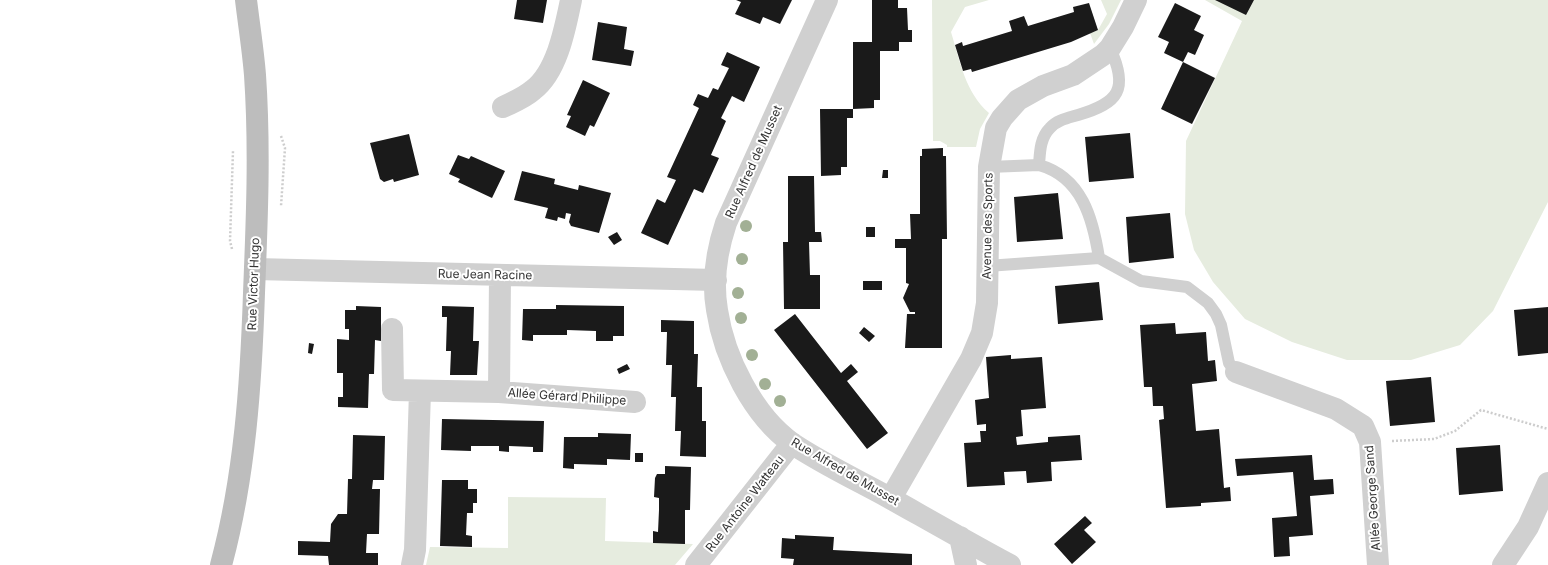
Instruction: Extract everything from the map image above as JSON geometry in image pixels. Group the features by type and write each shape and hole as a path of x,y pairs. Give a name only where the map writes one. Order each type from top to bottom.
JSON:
{"main road":[{"name":"Rue Victor Hugo","path":"221,565 233,516 246,432 252,358 258,149 255,74 246,0"}],"street":[{"path":"503,107 522,98 534,90 543,80 560,46 571,0"},
{"name":"Rue Alfred de Musset","path":"827,0 726,223 718,252 716,280 718,316 727,346 738,373 760,412 792,443 1010,565"},
{"name":"Avenue des Sports","path":"890,498 977,345 985,317 988,266 989,167 996,128 1009,108 1031,92 1090,65 1110,48 1136,0"},
{"name":"Rue Jean Racine","path":"255,269 716,280"},
{"name":"Allée Gérard Philippe","path":"499,392 500,275"},
{"name":"Allée Gérard Philippe","path":"392,329 392,390 499,392 635,402"},
{"name":"Allée George Sand","path":"1236,372 1336,409 1363,426 1370,442 1378,565"},
{"path":"412,565 415,550 420,391"},
{"name":"Rue Antoine Watteau","path":"696,565 792,443"},
{"path":"1503,565 1528,527 1548,483"},
{"path":"960,537 966,565"}],"lane":[{"path":"1039,165 1040,149 1049,128 1057,122 1104,106 1114,96 1120,77 1118,65 1110,48"},
{"path":"989,167 1039,165 1058,172 1068,180 1084,205 1095,231 1099,258"},
{"path":"988,266 1099,258 1141,281 1152,284 1179,284 1187,287 1208,303 1216,314 1221,325 1229,363 1236,372"}],"path":[{"path":"1370,442 1434,439 1456,431 1481,410 1548,429"}],"shaded area":[{"path":"932,0 989,0 965,7 951,32 964,76 974,96 989,113 980,129 976,147 947,147 947,145 940,141 933,141"},
{"path":"1101,0 1121,0 1109,24 1094,44 1090,33 1098,30 1107,14"},
{"path":"1205,0 1548,0 1548,202 1493,311 1460,345 1411,360 1347,360 1292,342 1245,319 1213,282 1194,250 1185,214 1186,141 1242,21"},
{"path":"508,497 606,498 605,541 693,544 675,565 426,565 430,547 508,548"}],"building":[{"path":"517,0 547,0 543,23 514,19"},
{"path":"736,0 792,0 780,24 763,17 760,24 735,14 741,2"},
{"path":"872,0 898,0 898,8 907,8 908,30 912,30 912,42 899,42 899,51 880,51 880,100 874,100 874,108 853,109 853,42 872,42"},
{"path":"1215,0 1254,0 1246,15"},
{"path":"1089,3 1098,30 1071,42 972,72 971,69 963,71 955,45 962,42 963,46 1012,31 1009,21 1024,16 1028,26 1074,12 1073,7"},
{"path":"1175,3 1201,16 1194,30 1204,35 1195,55 1188,52 1183,62 1164,53 1169,42 1158,37"},
{"path":"598,22 627,27 624,49 634,51 631,66 592,60"},
{"path":"727,52 760,67 744,102 732,96 721,118 726,121 711,155 719,158 703,193 694,189 668,245 641,233 657,199 665,203 676,180 667,177 699,108 693,105 698,94 708,98 713,88 718,90 729,68 721,65"},
{"path":"1183,62 1215,78 1192,124 1161,109"},
{"path":"583,80 610,93 594,127 590,125 585,136 566,127 571,116 567,115"},
{"path":"820,109 853,109 853,118 847,118 847,167 841,167 841,175 821,176"},
{"path":"1130,133 1134,178 1089,182 1085,137"},
{"path":"409,134 419,175 394,182 393,179 384,182 380,179 370,143"},
{"path":"943,148 943,156 946,156 947,239 942,239 942,348 905,348 907,314 915,314 915,312 910,312 903,298 909,284 906,283 906,248 895,248 895,239 911,239 910,214 920,214 920,156 922,156 922,149"},
{"path":"458,155 469,159 471,156 505,171 492,198 458,182 460,179 449,174"},
{"path":"883,170 888,170 888,178 882,178"},
{"path":"522,171 555,179 554,184 578,190 579,185 611,193 599,233 571,226 569,222 571,214 566,213 565,219 558,217 557,221 545,218 548,208 514,200"},
{"path":"788,176 814,176 815,232 821,232 822,242 809,242 810,275 820,275 820,309 784,309 783,242 788,242"},
{"path":"1058,193 1063,239 1017,242 1014,197"},
{"path":"1170,213 1174,258 1129,263 1126,217"},
{"path":"866,227 875,227 875,237 866,237"},
{"path":"617,232 622,240 614,245 608,237"},
{"path":"863,281 882,281 882,290 863,290"},
{"path":"1099,282 1103,320 1058,324 1055,286"},
{"path":"556,305 624,306 624,336 613,336 613,341 596,341 596,331 567,330 567,335 533,335 533,341 522,340 523,309 556,309"},
{"path":"356,306 381,307 381,341 375,340 374,374 369,374 368,408 338,407 338,397 343,397 343,373 337,373 337,339 349,340 349,329 345,329 345,310 356,310"},
{"path":"442,306 474,307 473,341 479,341 477,375 450,375 451,351 446,351 447,317 442,317"},
{"path":"1548,307 1548,353 1518,356 1514,310"},
{"path":"795,314 841,373 851,364 858,372 847,381 888,433 867,449 774,330"},
{"path":"661,320 694,321 694,354 698,354 697,387 702,387 702,421 706,421 706,457 680,456 681,431 675,431 676,397 671,397 672,365 666,365 667,332 661,332"},
{"path":"1175,323 1176,334 1206,332 1208,361 1215,360 1217,381 1192,384 1196,431 1219,429 1224,488 1230,487 1231,501 1201,503 1201,506 1166,508 1159,420 1164,419 1163,406 1153,406 1152,387 1144,387 1140,325"},
{"path":"864,327 875,336 869,342 859,333"},
{"path":"309,343 314,344 312,354 308,353"},
{"path":"1011,355 1011,359 1042,357 1046,408 1021,410 1023,436 1016,437 1017,445 1048,442 1048,437 1080,435 1082,460 1051,462 1052,481 1027,483 1026,471 1004,472 1005,485 967,487 964,443 981,442 980,431 986,431 986,424 977,425 975,400 989,398 986,357"},
{"path":"627,364 630,369 619,374 617,369"},
{"path":"1431,377 1435,422 1390,426 1386,381"},
{"path":"442,419 544,421 543,452 533,452 533,447 509,446 509,452 499,451 499,446 471,446 471,451 441,450"},
{"path":"598,433 631,434 630,460 607,459 607,465 574,464 574,469 563,468 564,437 598,437"},
{"path":"353,435 385,436 384,480 373,480 372,489 380,489 379,534 367,534 366,553 378,553 378,565 329,565 328,556 298,555 298,541 330,542 331,524 338,514 347,514 348,479 352,479"},
{"path":"1500,445 1503,491 1459,495 1456,448"},
{"path":"635,453 643,453 643,462 635,462"},
{"path":"1312,455 1314,480 1333,479 1334,494 1310,496 1313,535 1289,537 1290,556 1274,557 1272,518 1297,516 1293,472 1237,476 1235,459"},
{"path":"665,466 691,467 690,510 685,510 685,544 653,543 653,531 658,532 659,510 659,498 654,497 655,478 657,474 665,474"},
{"path":"442,480 468,480 468,489 477,489 477,503 473,503 473,513 467,513 466,535 472,536 472,547 440,546"},
{"path":"1085,516 1092,523 1084,530 1096,542 1072,564 1054,544"},
{"path":"795,535 834,537 833,550 912,554 912,565 793,565 794,559 781,558 782,538 795,539"}]}
